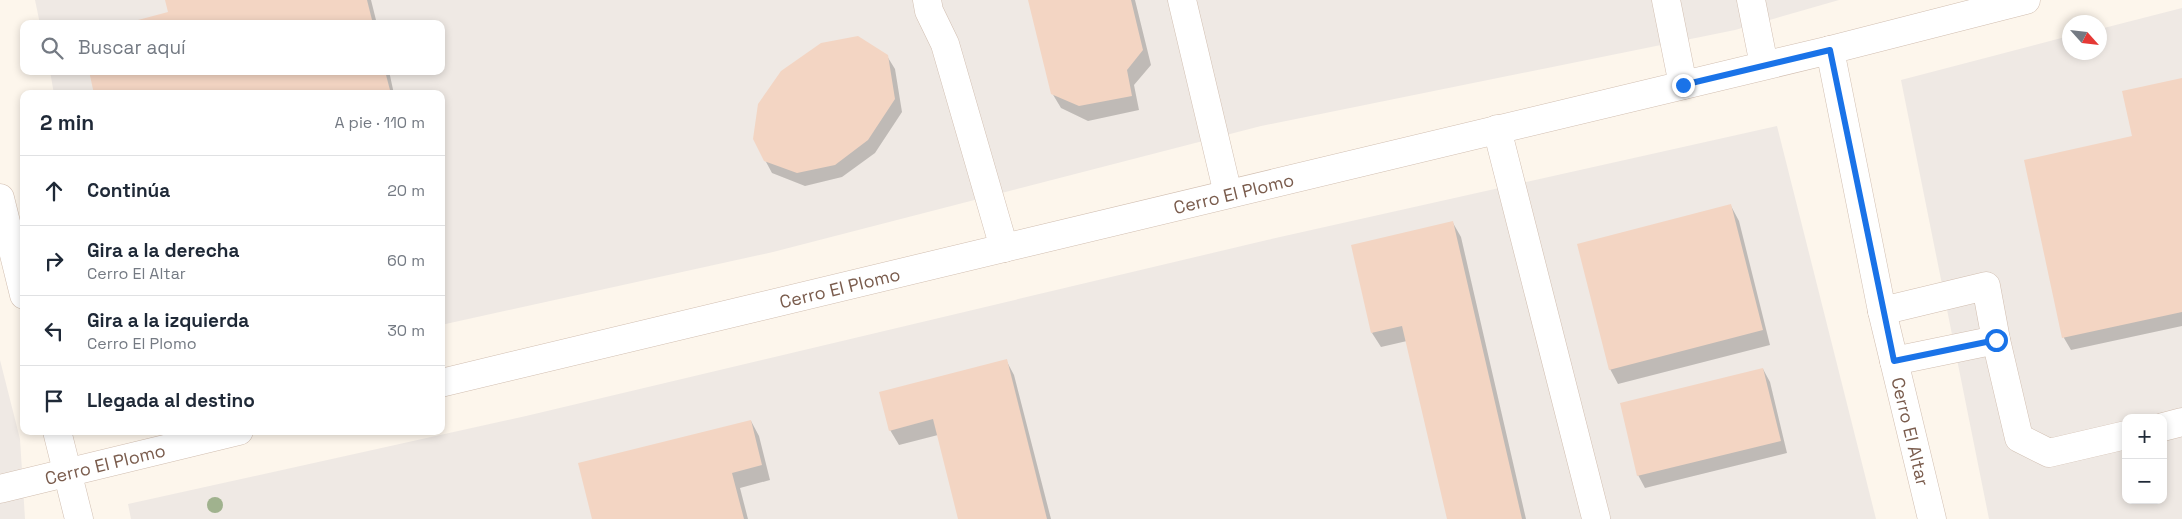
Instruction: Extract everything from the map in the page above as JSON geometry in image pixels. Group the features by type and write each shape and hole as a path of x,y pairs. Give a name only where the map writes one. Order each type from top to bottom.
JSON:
{"street":[{"path":"927,0 929,11 944,44 1004,248"},
{"path":"1182,0 1228,194"},
{"path":"1666,0 1683,85"},
{"path":"1751,0 1764,65"},
{"name":"Cerro El Plomo","path":"445,382 1830,50 2026,0"},
{"name":"Cerro El Altar","path":"1830,50 1882,311 1932,519"},
{"path":"1498,129 1596,518"},
{"path":"0,198 20,279"},
{"path":"1882,311 1986,286 1996,340 2019,438 2049,453 2122,436"},
{"path":"1894,361 1996,340"},
{"path":"2167,425 2182,422"},
{"path":"58,435 79,519"},
{"name":"Cerro El Plomo","path":"0,489 223,435"}],"shaded area":[{"path":"35,0 1839,0 1735,30 1261,126 773,252 445,324 445,90 53,90 51,75 445,75 445,20 39,20"},
{"path":"2182,8 2182,519 1989,519 1901,80 2062,38 2062,60 2107,60 2107,27"},
{"path":"1777,126 1876,519 131,519 128,504 445,435 1267,240"},
{"path":"0,360 20,439 25,519 0,519"}],"building":[{"path":"165,0 367,0 372,20 138,20 168,12"},
{"path":"1028,0 1131,0 1143,50 1127,70 1132,96 1079,106 1051,94"},
{"path":"858,36 888,55 895,99 868,140 835,165 797,173 764,161 753,139 758,104 781,71 821,43"},
{"path":"90,75 386,75 390,90 93,90"},
{"path":"2182,78 2182,312 2062,338 2024,160 2132,136 2122,91"},
{"path":"1731,204 1763,330 1609,370 1577,244"},
{"path":"1453,221 1522,519 1447,519 1402,326 1371,333 1351,245"},
{"path":"1007,359 1047,519 958,519 933,419 889,431 879,392"},
{"path":"1763,368 1781,441 1637,476 1620,403"},
{"path":"751,420 762,465 732,473 744,519 592,519 578,463"}],"route":[{"path":"1683,85 1830,50 1882,311 1894,361 1996,340"}]}
